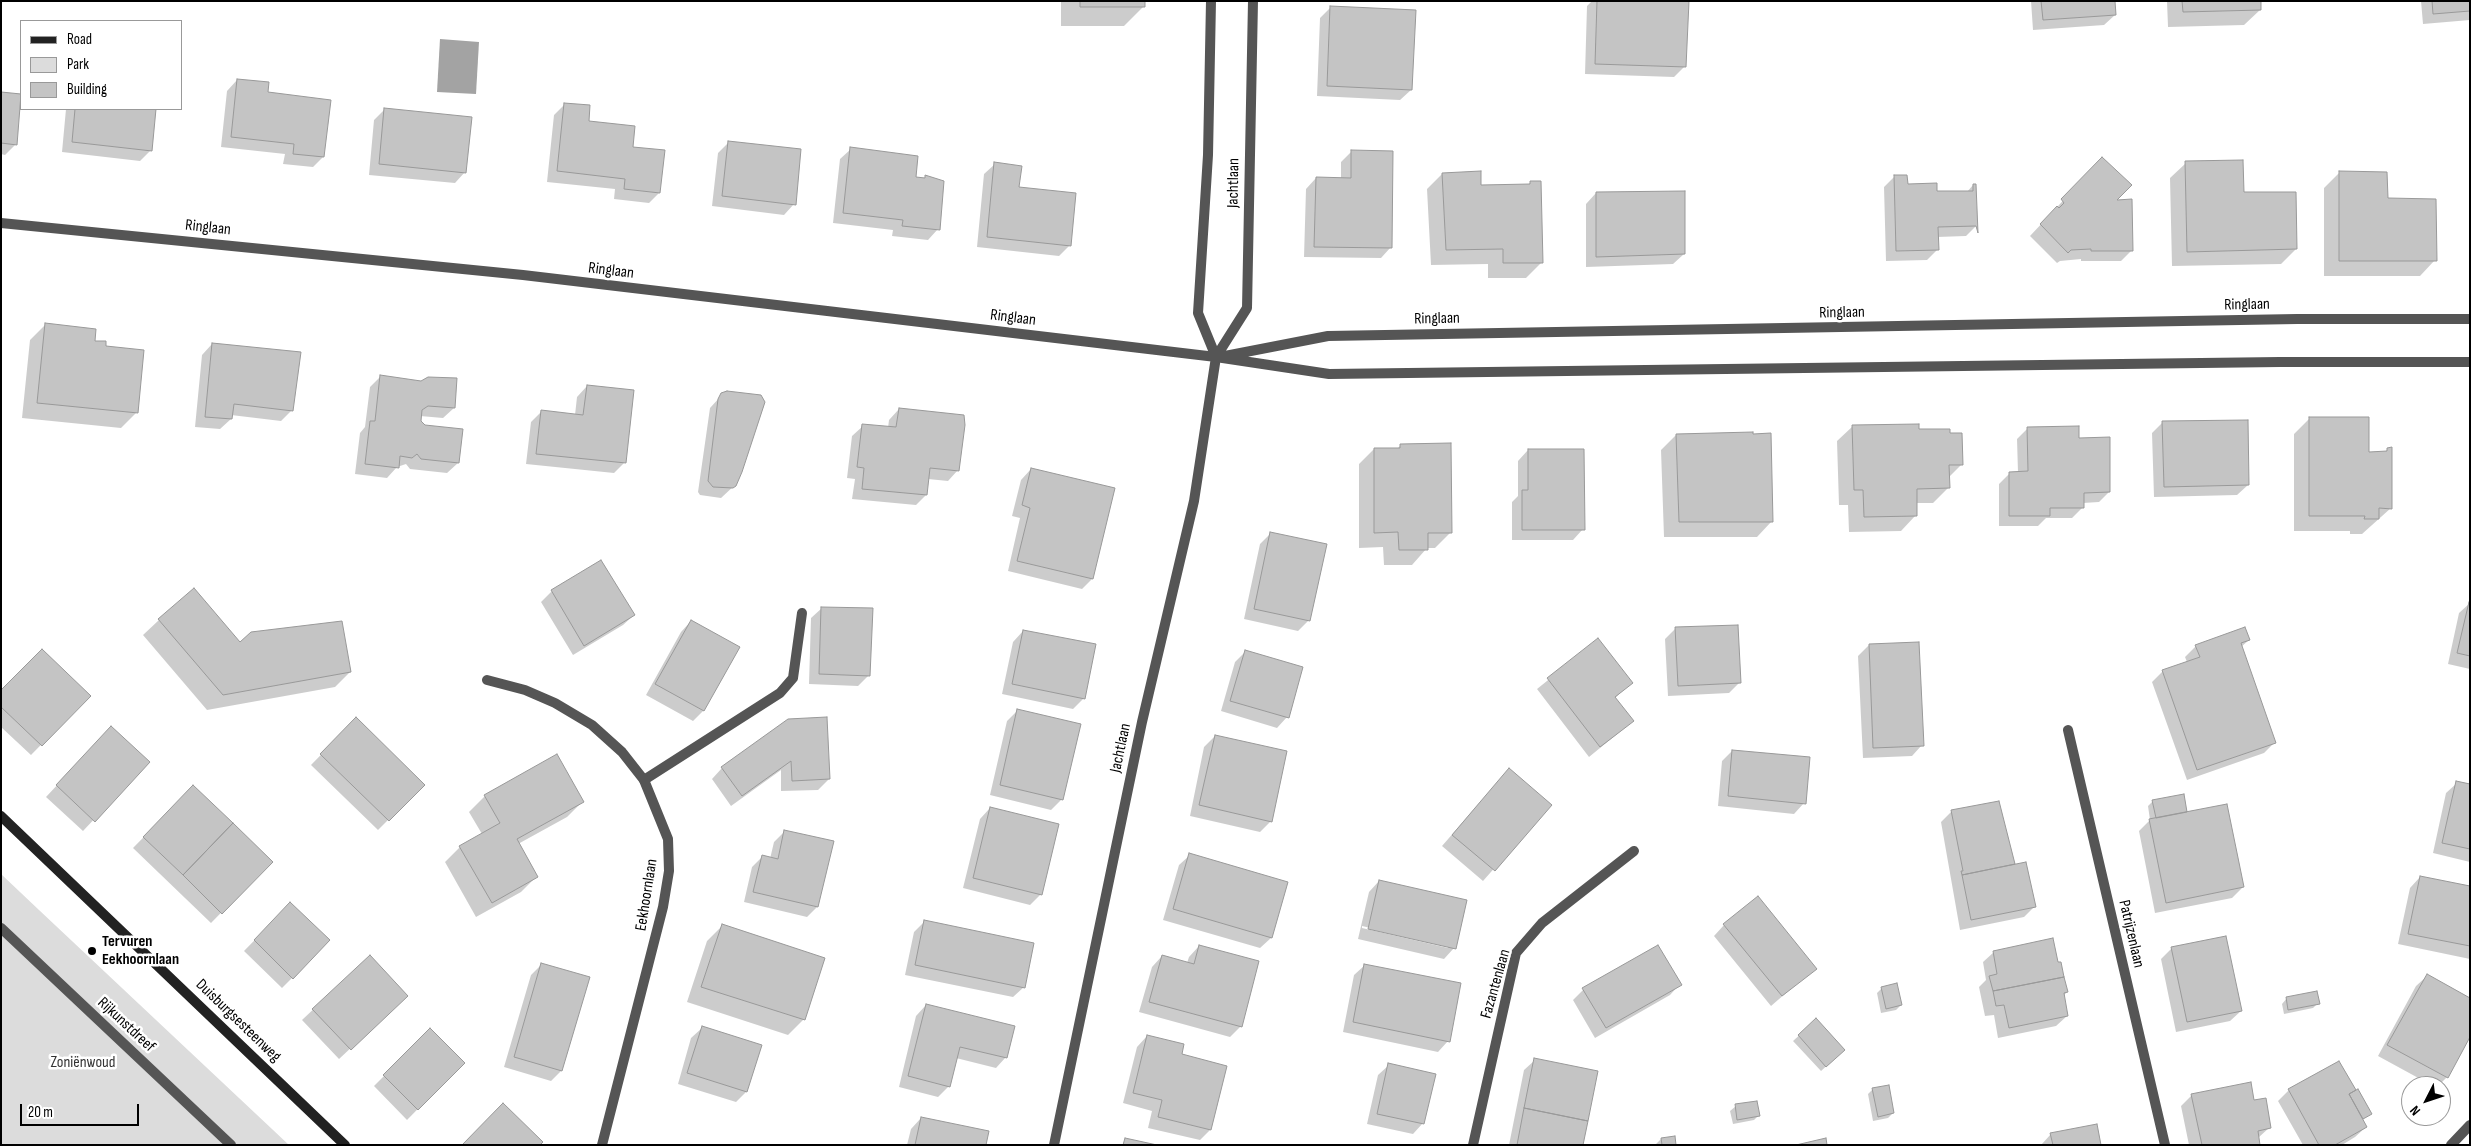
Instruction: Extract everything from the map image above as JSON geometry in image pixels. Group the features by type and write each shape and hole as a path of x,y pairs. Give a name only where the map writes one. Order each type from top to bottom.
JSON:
{"street":[{"name":"Jachtlaan","path":"1211,1 1208,156 1198,313 1216,357"},
{"name":"Jachtlaan","path":"1054,1145 1142,722 1194,501 1216,357 1247,308 1253,1"},
{"name":"Ringlaan","path":"1,223 523,275 1216,357 1329,374 2280,362 2470,362"},
{"name":"Ringlaan","path":"1216,357 1328,336 2296,319 2470,319"},
{"path":"644,780 780,693 793,678 802,613"},
{"name":"Eekhoornlaan","path":"487,680 525,690 592,725 622,752 644,780 668,839 669,871 663,907 602,1145"},
{"name":"Patrijzenlaan","path":"2068,730 2165,1145"},
{"name":"Duisburgsesteenweg","path":"1,816 345,1145"},
{"name":"Fazantenlaan","path":"1473,1145 1516,953 1542,923 1634,852"},
{"name":"Rijkunstdreef","path":"1,928 231,1145"},
{"path":"2451,1145 2470,1125"}],"green space":[{"name":"Zoniënwoud","path":"1,874 39,910 289,1145 1,1145"}],"shaded area":[{"path":"440,39 479,42 476,94 437,92"}],"building":[{"path":"1080,1 1145,1 1145,7 1080,7"},
{"path":"1597,1 1689,1 1686,67 1595,64"},
{"path":"2041,1 2115,1 2116,15 2043,20"},
{"path":"2182,1 2261,1 2261,10 2183,12"},
{"path":"2432,1 2470,1 2470,11 2433,14"},
{"path":"1330,6 1416,10 1412,90 1327,86"},
{"path":"237,79 269,82 268,92 331,100 324,157 293,154 294,144 231,137"},
{"path":"1,92 20,94 17,145 1,143"},
{"path":"564,103 590,105 589,121 635,126 633,147 665,150 660,193 624,189 625,179 557,171"},
{"path":"384,108 472,117 466,173 379,164"},
{"path":"75,110 156,110 152,151 72,142"},
{"path":"728,141 801,149 796,205 722,196"},
{"path":"850,147 918,156 916,177 925,178 925,175 944,181 940,230 902,226 903,220 843,213"},
{"path":"1351,150 1393,151 1392,248 1314,247 1316,177 1351,178"},
{"path":"2102,157 2132,185 2117,200 2132,199 2133,251 2091,251 2091,249 2071,250 2068,253 2040,224 2057,206 2059,208 2064,203 2061,199"},
{"path":"2243,160 2244,192 2296,192 2297,249 2187,252 2185,161"},
{"path":"994,162 1022,166 1019,187 1076,193 1071,246 987,237"},
{"path":"1481,171 1481,185 1530,184 1530,181 1541,181 1543,263 1503,263 1503,249 1446,250 1442,173"},
{"path":"2339,171 2387,172 2388,198 2436,199 2437,261 2339,261"},
{"path":"1894,175 1907,175 1908,184 1937,183 1937,191 1973,191 1973,184 1976,184 1978,233 1976,226 1938,227 1939,250 1896,251"},
{"path":"1685,191 1685,254 1596,257 1596,192"},
{"path":"45,323 96,329 95,341 106,341 106,346 144,350 138,413 37,403"},
{"path":"212,343 301,352 293,411 234,404 232,419 205,417"},
{"path":"380,375 421,381 428,377 457,378 455,408 428,406 422,410 421,421 425,425 463,429 459,463 421,459 417,454 412,458 400,456 399,468 365,464 370,421 375,421"},
{"path":"587,385 634,390 626,463 536,454 541,410 583,415"},
{"path":"727,391 761,395 765,402 742,472 736,486 733,488 713,487 708,481 718,399 721,393"},
{"path":"899,408 964,415 965,425 959,471 930,468 927,495 862,489 864,468 857,467 862,424 896,427"},
{"path":"2309,417 2369,417 2369,452 2387,451 2387,448 2392,447 2392,509 2379,508 2379,519 2364,519 2365,516 2309,516"},
{"path":"2248,420 2249,485 2164,487 2162,421"},
{"path":"1919,424 1919,429 1950,429 1950,433 1962,433 1963,465 1949,465 1950,488 1917,489 1917,516 1864,517 1863,490 1854,490 1852,425"},
{"path":"2079,426 2079,438 2110,437 2110,492 2084,493 2084,508 2050,508 2050,516 2009,516 2009,472 2028,471 2027,427"},
{"path":"1753,432 1753,434 1771,433 1773,522 1679,522 1676,434"},
{"path":"1451,443 1452,533 1428,533 1428,550 1399,550 1398,532 1374,533 1374,448 1400,448 1400,444"},
{"path":"1528,449 1584,449 1585,530 1522,530 1522,490 1528,490"},
{"path":"1031,468 1115,488 1093,579 1017,561 1030,508 1022,505"},
{"path":"1270,532 1327,544 1310,621 1254,609"},
{"path":"601,560 635,615 584,646 551,590"},
{"path":"194,588 240,642 251,632 342,621 351,672 223,695 158,619"},
{"path":"2470,602 2470,656 2457,653"},
{"path":"821,607 873,608 870,676 819,674"},
{"path":"691,620 740,647 704,711 655,684"},
{"path":"1738,625 1741,683 1678,686 1675,627"},
{"path":"2245,627 2250,640 2241,643 2276,743 2197,770 2162,670 2200,657 2195,645"},
{"path":"1023,630 1096,644 1085,699 1012,684"},
{"path":"1598,638 1633,683 1615,697 1634,721 1600,747 1547,678"},
{"path":"1919,642 1924,746 1873,748 1869,644"},
{"path":"42,649 91,696 42,746 1,707 1,690"},
{"path":"1245,650 1303,667 1289,718 1230,701"},
{"path":"1017,709 1081,724 1063,800 1000,785"},
{"path":"356,717 425,785 389,821 320,754"},
{"path":"827,717 830,779 792,781 791,761 742,796 721,767 788,719"},
{"path":"111,726 150,762 95,822 56,785"},
{"path":"1215,735 1287,751 1272,822 1199,805"},
{"path":"1732,750 1810,757 1806,804 1728,796"},
{"path":"557,754 584,802 517,839 538,877 492,903 459,846 500,823 484,795"},
{"path":"1509,768 1552,805 1495,871 1452,835"},
{"path":"2456,781 2470,784 2470,849 2442,843"},
{"path":"193,785 233,823 183,875 143,837"},
{"path":"2184,794 2187,812 2156,818 2152,800"},
{"path":"1999,801 2015,864 1962,875 1961,871 1963,871 1951,810"},
{"path":"2227,804 2244,887 2166,903 2149,819"},
{"path":"990,807 1059,824 1042,895 973,878"},
{"path":"233,823 273,862 222,914 183,875"},
{"path":"784,830 834,841 818,907 753,892 762,855 778,859"},
{"path":"1189,853 1288,882 1272,938 1173,909"},
{"path":"2026,862 2036,907 1971,920 1962,875"},
{"path":"2420,876 2470,886 2470,946 2408,934"},
{"path":"1379,880 1467,900 1456,949 1368,929"},
{"path":"1758,896 1817,969 1782,996 1723,924"},
{"path":"290,902 330,940 293,979 254,940"},
{"path":"924,920 1034,943 1025,988 915,965"},
{"path":"722,924 825,958 805,1020 701,987"},
{"path":"2226,936 2242,1011 2187,1022 2171,947"},
{"path":"2053,938 2058,962 2061,962 2064,977 1993,991 1989,976 1997,974 1993,951"},
{"path":"1199,945 1259,961 1242,1027 1149,1002 1162,955 1194,964"},
{"path":"1658,945 1682,985 1606,1028 1582,988"},
{"path":"370,955 408,996 351,1050 312,1009"},
{"path":"541,963 590,977 562,1071 514,1057"},
{"path":"1364,964 1461,983 1450,1042 1353,1022"},
{"path":"2427,974 2470,998 2470,1037 2449,1076 2444,1076 2387,1045"},
{"path":"2064,977 2068,992 2064,993 2068,1016 2009,1028 2004,1005 1996,1006 1993,991"},
{"path":"1897,983 1902,1005 1886,1009 1881,987"},
{"path":"2317,991 2320,1004 2288,1010 2286,997"},
{"path":"926,1004 1015,1026 1007,1058 960,1047 950,1087 908,1076"},
{"path":"1816,1018 1845,1050 1826,1067 1798,1035"},
{"path":"702,1026 762,1045 747,1092 687,1073"},
{"path":"430,1028 465,1063 418,1110 383,1075"},
{"path":"1147,1035 1184,1044 1182,1054 1227,1066 1211,1130 1158,1117 1162,1100 1133,1093"},
{"path":"1534,1058 1598,1071 1588,1121 1524,1108"},
{"path":"2339,1061 2356,1090 2349,1094 2367,1127 2335,1145 2319,1145 2288,1089"},
{"path":"1388,1063 1436,1074 1424,1124 1377,1114"},
{"path":"2251,1082 2254,1100 2266,1098 2271,1128 2258,1131 2260,1145 2202,1145 2191,1094"},
{"path":"1889,1085 1894,1113 1878,1117 1872,1088"},
{"path":"2358,1089 2372,1114 2363,1119 2349,1094"},
{"path":"1757,1101 1760,1116 1737,1120 1735,1104"},
{"path":"503,1103 543,1142 540,1145 462,1145"},
{"path":"1524,1108 1588,1121 1583,1145 1517,1145"},
{"path":"921,1117 989,1131 986,1145 915,1145"},
{"path":"2097,1124 2101,1145 2053,1145 2050,1133"},
{"path":"1675,1136 1676,1145 1662,1145 1661,1138"},
{"path":"1125,1138 1157,1145 1123,1145"},
{"path":"1826,1138 1827,1145 1796,1145"}],"place":[{"name":"Tervuren Eekhoornlaan","path":"92,951"}]}
